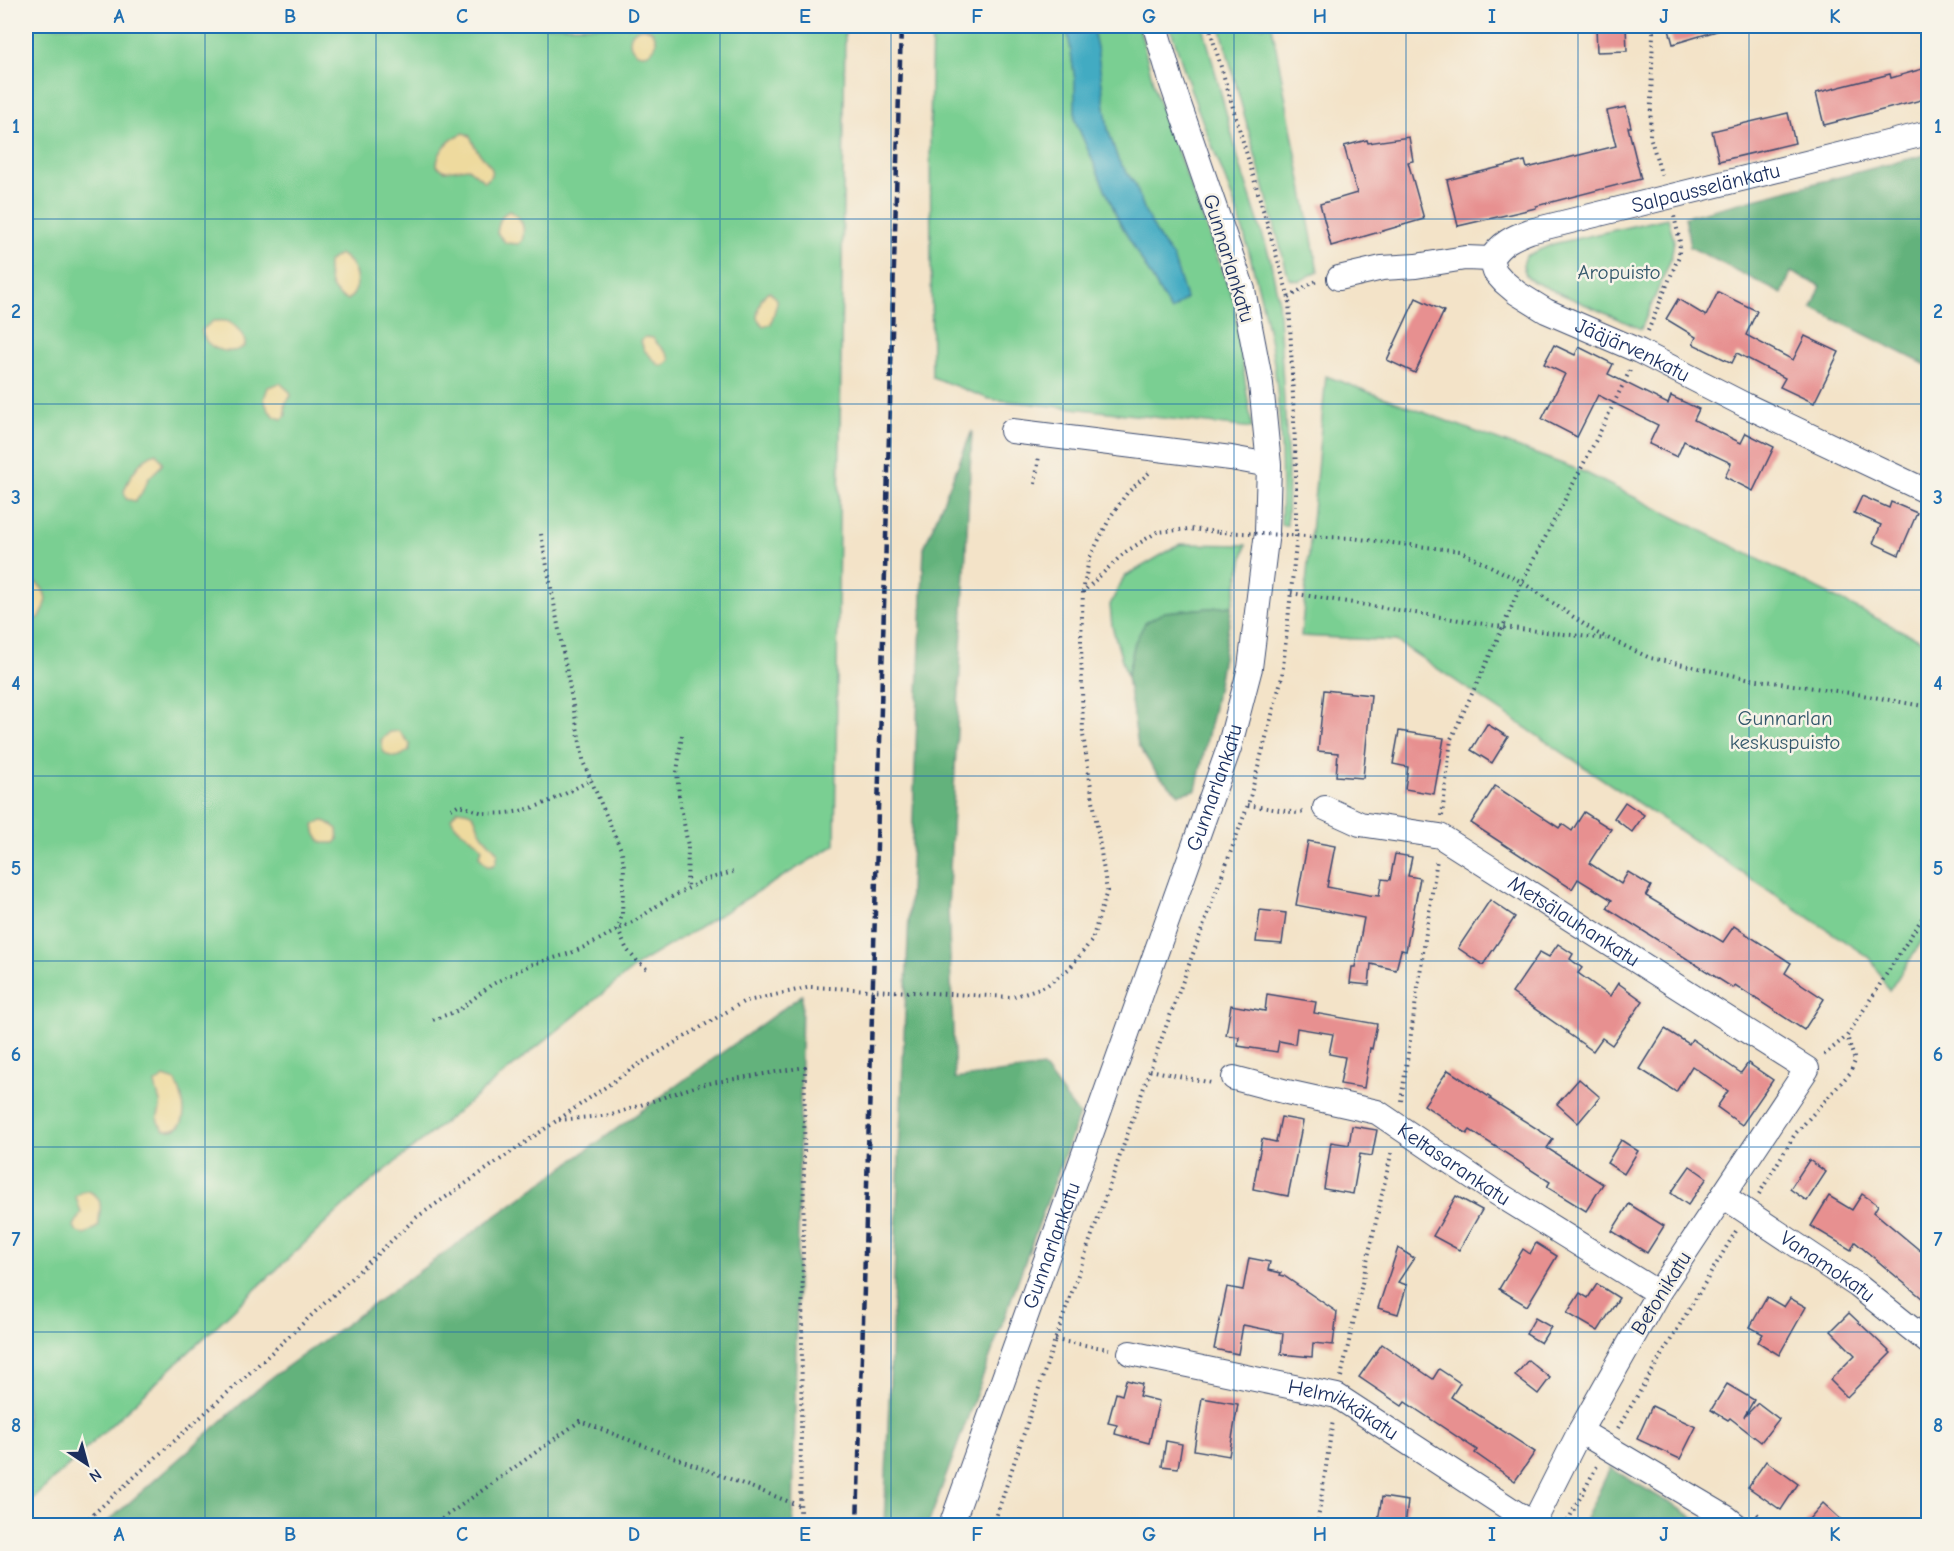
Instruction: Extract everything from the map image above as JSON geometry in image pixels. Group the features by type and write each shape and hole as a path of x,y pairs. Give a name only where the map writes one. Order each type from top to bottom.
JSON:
{"street":[{"name":"Gunnarlankatu","path":"951,1526 1229,748 1250,669 1267,532 1269,465 1261,384 1243,290 1172,84 1155,26"},
{"name":"Salpausselänkatu","path":"1491,259 1496,250 1510,239 1530,231 1929,133"},
{"path":"1340,278 1359,272 1465,258 1491,259"},
{"name":"Jääjärvenkatu","path":"1491,259 1496,272 1504,282 1546,311 1639,351 1734,400 1929,492"},
{"path":"1011,431 1231,458 1269,465"},
{"name":"Metsälauhankatu","path":"1325,808 1360,824 1440,836 1807,1069"},
{"name":"Betonikatu","path":"1532,1525 1580,1431 1658,1293 1807,1069"},
{"name":"Keltasarankatu","path":"1233,1078 1377,1112 1492,1190 1658,1293"},
{"name":"Vanamokatu","path":"1723,1196 1858,1286 1929,1342"},
{"name":"Helmikkäkatu","path":"1130,1353 1337,1395 1532,1525"},
{"path":"1580,1431 1737,1526"}],"path":[{"path":"1209,26 1289,298 1321,279 1340,278"},
{"path":"1035,484 1043,435"},
{"path":"80,1526 417,1217 636,1066 743,1002 811,987 1012,997 1046,986 1070,968 1092,939 1107,891 1083,735 1081,640 1083,592 1089,559 1111,516 1127,493 1173,451"},
{"path":"1083,592 1124,553 1157,532 1189,529 1351,538 1460,551 1522,582 1597,633 1650,658 1751,679 1929,707"},
{"path":"541,534 584,764 622,852 624,866 622,914 618,930 627,950 649,971"},
{"path":"1291,593 1503,627 1610,639"},
{"path":"1317,1526 1337,1395 1397,1126 1440,836 1451,739 1503,627"},
{"path":"682,735 677,772 688,846 687,889"},
{"path":"451,809 458,805 484,813 524,812 547,804 592,779"},
{"path":"993,1526 1055,1340 1150,1070 1248,805 1298,813 1325,808"},
{"path":"433,1020 459,1010 491,985 530,965 571,953 618,930 664,901 704,880 732,872"},
{"path":"1807,1069 1847,1036 1929,909"},
{"path":"1565,1526 1607,1447 1795,1134 1850,1073 1854,1061 1847,1036"},
{"path":"558,1120 612,1115 699,1085 806,1067 800,1526"},
{"path":"1150,1070 1211,1083 1233,1078"},
{"path":"1055,1340 1130,1353"},
{"path":"432,1526 580,1421 800,1506"}],"green space":[{"path":"26,26 845,26 835,845 640,963 360,1191 26,1505"},
{"path":"932,26 1067,26 1075,80 1075,120 1119,221 1171,311 1186,298 1173,257 1162,243 1146,214 1135,184 1118,160 1108,130 1092,26 1139,26 1156,94 1233,299 1252,428 989,399 932,377 930,135"},
{"path":"1170,26 1203,26 1240,165 1270,258 1278,298 1288,467 1287,525 1281,525 1280,419 1273,356 1264,313 1236,208 1195,101"},
{"path":"1220,26 1272,26 1318,271 1300,281 1289,279"},
{"path":"1928,154 1928,366 1812,308 1821,286 1791,272 1782,294 1690,247 1685,217"},
{"name":"Aropuisto","path":"1668,218 1674,241 1671,259 1641,329 1534,282 1526,276 1523,265 1526,256 1553,244"},
{"name":"Gunnarlan keskuspuisto","path":"1326,376 1584,472 1928,644 1928,932 1889,991 1871,959 1396,641 1301,636"},
{"path":"972,431 948,909 955,1079 1043,1067 1079,1115 928,1525 884,1525 924,548"},
{"path":"1180,544 1246,545 1232,606 1165,612 1135,642 1127,677 1112,626 1110,605 1124,577"},
{"path":"1232,606 1196,790 1179,794 1157,774 1138,745 1127,677 1135,642 1145,623 1164,612"},
{"path":"802,995 793,1525 104,1525 267,1381"},
{"path":"1610,1468 1707,1525 1583,1525"}],"sand":[{"path":"643,28 652,32 656,41 652,50 643,54 634,50 630,41 634,32"},
{"path":"464,133 470,136 477,150 491,167 492,174 485,182 468,168 445,171 437,166 439,155 445,146"},
{"path":"509,211 520,219 523,227 522,241 518,244 506,243 497,233 502,217"},
{"path":"339,254 350,263 356,275 356,288 348,300 342,298 334,290 329,280 328,262"},
{"path":"769,291 777,299 777,303 771,324 763,326 757,318 758,310 762,299"},
{"path":"213,321 225,321 232,324 238,329 245,346 233,351 213,347 204,337 202,330"},
{"path":"645,337 653,338 667,354 670,360 663,366 659,365 644,350 641,341"},
{"path":"280,383 290,392 291,396 285,404 286,416 282,419 270,412 264,399 268,387"},
{"path":"156,453 162,465 149,478 135,501 126,499 124,491 132,474 145,459"},
{"path":"36,583 43,590 46,599 39,618 33,619 26,612 26,590"},
{"path":"399,731 410,744 409,750 393,757 383,751 381,740 390,732"},
{"path":"457,810 473,815 482,834 498,853 496,863 492,866 487,866 479,856 482,849 479,844 457,828 451,818"},
{"path":"323,821 337,829 338,840 335,843 322,843 316,835 314,826"},
{"path":"164,1077 176,1081 184,1113 180,1126 164,1130 157,1118 160,1102 155,1083"},
{"path":"89,1191 100,1203 99,1226 85,1235 77,1232 74,1226 81,1213 76,1197 82,1192"}],"water":[{"path":"1067,26 1092,26 1108,130 1118,160 1135,184 1146,214 1162,243 1173,257 1186,298 1171,311 1119,221 1075,120 1075,80"}],"building":[{"path":"1596,26 1626,26 1627,51 1597,52"},
{"path":"1668,26 1719,26 1720,30 1673,44"},
{"path":"1929,67 1929,98 1824,125 1816,93 1890,74 1891,78"},
{"path":"1626,107 1631,127 1628,127 1641,179 1536,206 1536,208 1458,226 1447,180 1525,161 1527,168 1616,146 1607,111"},
{"path":"1788,113 1795,143 1719,161 1712,131"},
{"path":"1409,137 1413,161 1408,162 1424,219 1331,246 1320,204 1357,193 1344,146 1367,140 1368,143"},
{"path":"1718,292 1757,311 1746,335 1793,360 1805,336 1839,352 1814,403 1780,387 1785,378 1737,353 1732,363 1693,344 1696,337 1666,319 1678,299 1706,316"},
{"path":"1416,298 1444,311 1415,373 1387,360"},
{"path":"1554,345 1575,355 1579,347 1613,364 1608,374 1668,404 1671,396 1699,409 1694,420 1741,443 1746,433 1774,447 1753,491 1725,477 1731,463 1684,441 1677,457 1649,444 1658,425 1598,395 1577,437 1542,419 1565,374 1544,364"},
{"path":"1862,496 1889,508 1891,502 1917,513 1899,555 1873,543 1881,525 1854,513"},
{"path":"1324,690 1371,695 1363,778 1336,776 1338,753 1318,751"},
{"path":"1487,724 1508,737 1492,763 1471,750"},
{"path":"1399,731 1444,738 1434,794 1405,789 1408,767 1393,764"},
{"path":"1495,786 1559,828 1562,824 1572,831 1584,812 1611,829 1589,863 1621,884 1628,872 1651,886 1646,896 1723,942 1734,926 1791,963 1785,973 1824,999 1804,1030 1735,985 1733,988 1607,908 1612,900 1578,879 1572,889 1471,823"},
{"path":"1625,802 1644,815 1632,832 1614,818"},
{"path":"1308,841 1335,846 1327,887 1369,895 1379,896 1382,879 1390,880 1395,854 1412,857 1408,876 1420,878 1406,951 1401,950 1396,970 1371,964 1369,985 1350,983 1364,918 1296,905"},
{"path":"1490,900 1515,917 1483,965 1458,948"},
{"path":"1260,910 1286,913 1282,944 1256,942"},
{"path":"1558,944 1573,954 1570,959 1582,968 1578,973 1610,996 1618,983 1643,1001 1612,1045 1602,1038 1593,1051 1512,993 1540,952 1549,957"},
{"path":"1267,994 1316,1002 1314,1013 1377,1024 1372,1049 1370,1048 1364,1088 1340,1084 1345,1057 1329,1054 1333,1034 1297,1028 1295,1044 1279,1041 1277,1052 1238,1046 1239,1037 1226,1035 1231,1005 1265,1011"},
{"path":"1665,1029 1689,1044 1692,1039 1741,1073 1748,1063 1773,1080 1742,1125 1717,1107 1728,1091 1692,1066 1676,1092 1640,1069"},
{"path":"1448,1070 1553,1139 1547,1148 1603,1184 1586,1211 1547,1187 1550,1182 1470,1130 1467,1134 1424,1105"},
{"path":"1579,1079 1600,1097 1578,1123 1557,1104"},
{"path":"1281,1117 1303,1121 1288,1196 1253,1189 1262,1139 1276,1142"},
{"path":"1352,1126 1377,1130 1372,1156 1360,1154 1353,1194 1324,1189 1331,1142 1349,1145"},
{"path":"1621,1140 1638,1151 1624,1174 1607,1163"},
{"path":"1809,1160 1826,1172 1807,1201 1790,1189"},
{"path":"1690,1166 1707,1178 1688,1205 1671,1193"},
{"path":"1862,1194 1878,1205 1874,1212 1929,1258 1929,1304 1855,1242 1851,1250 1811,1226 1829,1196 1852,1210"},
{"path":"1456,1196 1482,1210 1459,1250 1433,1236"},
{"path":"1629,1204 1664,1226 1647,1253 1612,1231"},
{"path":"1536,1243 1557,1256 1527,1306 1499,1289 1523,1249 1530,1254"},
{"path":"1398,1248 1414,1258 1398,1282 1407,1285 1398,1314 1378,1308"},
{"path":"1249,1258 1270,1262 1268,1270 1281,1273 1280,1275 1337,1312 1333,1345 1313,1343 1312,1357 1281,1354 1283,1333 1243,1325 1238,1354 1214,1349 1227,1287 1243,1290"},
{"path":"1597,1284 1619,1298 1598,1331 1567,1313 1580,1293 1588,1298"},
{"path":"1767,1297 1784,1307 1790,1298 1806,1307 1779,1355 1758,1342 1763,1334 1750,1327"},
{"path":"1849,1313 1891,1353 1847,1397 1830,1380 1855,1355 1831,1331"},
{"path":"1535,1318 1551,1327 1541,1343 1526,1334"},
{"path":"1382,1344 1433,1379 1439,1369 1460,1383 1451,1397 1535,1452 1515,1481 1475,1453 1477,1450 1405,1402 1402,1406 1359,1377"},
{"path":"1528,1360 1550,1378 1538,1394 1515,1376"},
{"path":"1126,1380 1142,1384 1139,1396 1159,1401 1149,1443 1115,1434 1117,1425 1108,1423 1116,1393 1122,1395"},
{"path":"1727,1384 1754,1400 1744,1417 1758,1403 1779,1419 1761,1442 1730,1418 1728,1420 1711,1410"},
{"path":"1202,1398 1238,1404 1229,1456 1194,1450"},
{"path":"1652,1406 1696,1427 1680,1459 1637,1439"},
{"path":"1166,1441 1182,1444 1178,1468 1162,1466"},
{"path":"1766,1461 1798,1484 1781,1510 1748,1487"},
{"path":"1382,1497 1408,1501 1405,1526 1377,1526"},
{"path":"1823,1503 1848,1526 1803,1526"}],"railway":[{"path":"857,1526 901,26"}]}
